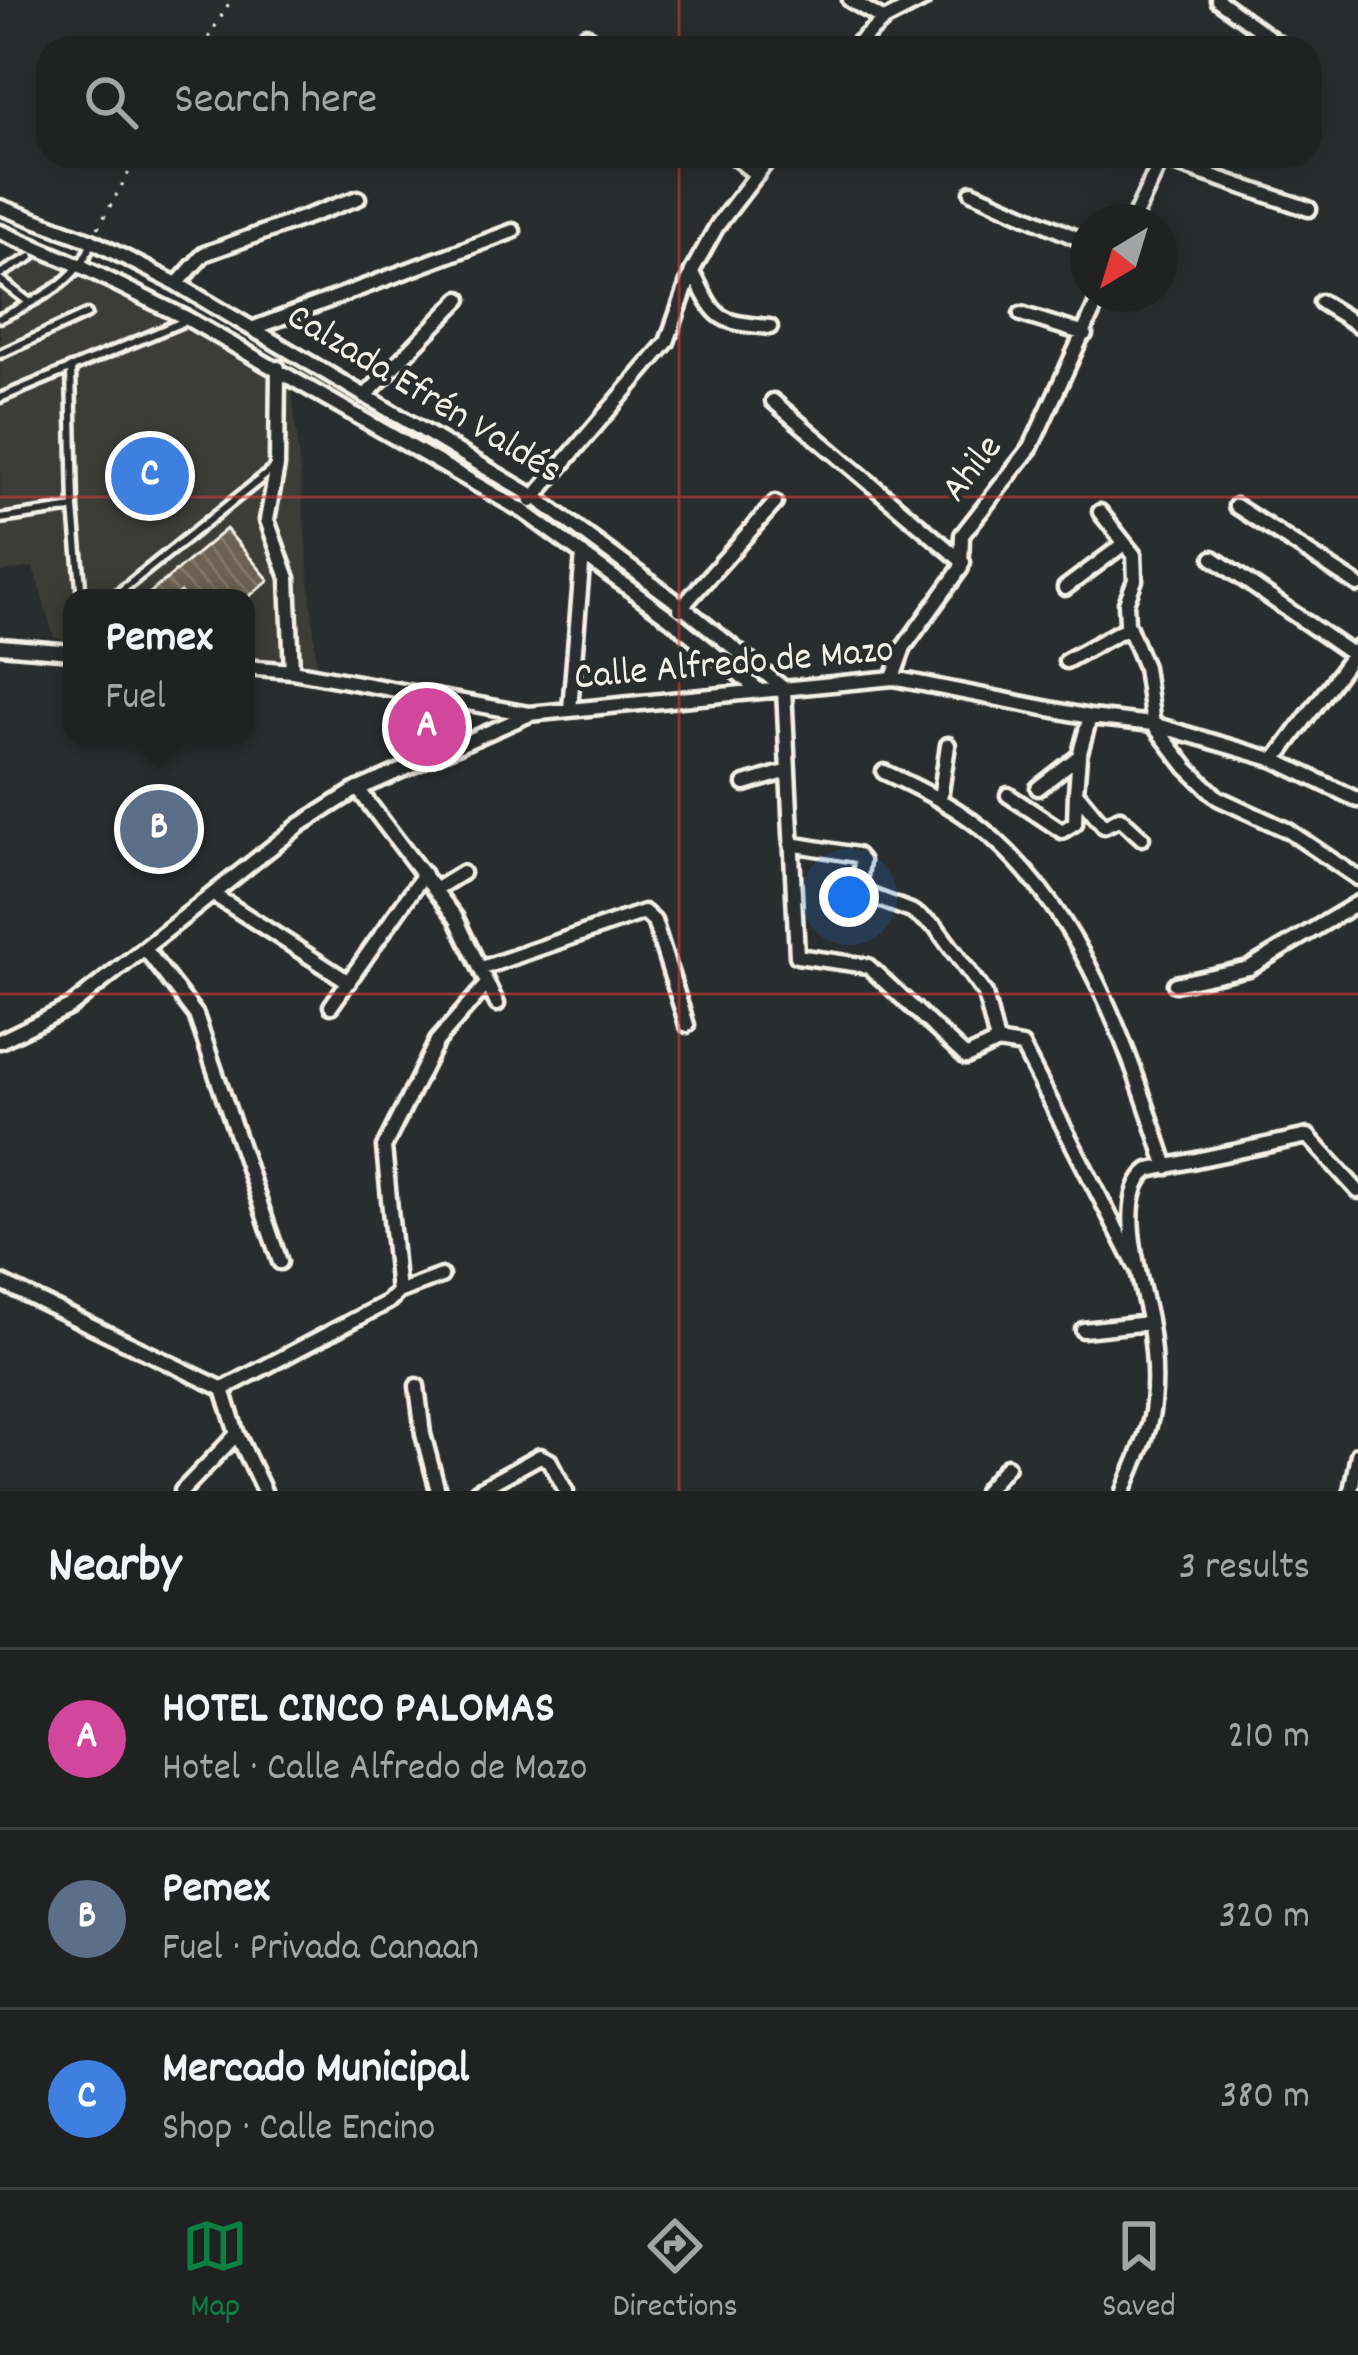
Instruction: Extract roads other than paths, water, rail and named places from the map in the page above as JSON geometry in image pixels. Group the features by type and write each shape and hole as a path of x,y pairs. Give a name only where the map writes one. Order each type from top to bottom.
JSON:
{"street":[{"path":"850,0 884,20"},
{"path":"866,36 884,20 923,0"},
{"path":"1218,0 1268,36"},
{"path":"749,168 757,175"},
{"path":"523,511 667,341 692,272 724,214 762,168"},
{"path":"1140,204 1157,168"},
{"path":"1193,168 1309,209"},
{"path":"972,192 1070,235"},
{"path":"177,284 204,254 358,198"},
{"name":"Calzada Efrén Valdés","path":"0,207 92,241 177,284 535,497 784,689"},
{"name":"Calzada Efrén Valdés","path":"0,232 188,319 523,511 760,691"},
{"path":"254,328 513,232"},
{"path":"692,272 719,317 729,323 770,327"},
{"path":"365,396 460,298"},
{"path":"1321,302 1358,325"},
{"name":"Ahile","path":"893,677 904,647 963,562 962,535 1027,454 1094,312"},
{"path":"1021,314 1085,334"},
{"path":"278,368 277,466 267,520 288,578 292,671"},
{"path":"773,401 963,562"},
{"path":"394,436 404,418"},
{"path":"671,619 775,503"},
{"path":"1236,506 1358,585"},
{"path":"1100,512 1134,555 1135,576 1126,605 1128,627 1145,667 1153,724 1187,768 1218,797 1287,830 1358,878"},
{"path":"1065,588 1124,544"},
{"path":"570,709 583,554"},
{"path":"1213,558 1355,651 1275,760"},
{"path":"1066,662 1128,627"},
{"path":"0,646 63,651"},
{"name":"Calle Alfredo de Mazo","path":"255,668 529,714 893,677 1090,717 1153,724 1275,760 1358,800"},
{"path":"784,689 798,958 868,966 962,1056 974,1057 998,1042 1019,1044 1136,1267"},
{"path":"0,1042 70,1007 300,825 358,789 529,714"},
{"path":"1009,796 1062,831 1076,823 1079,756 1090,717"},
{"path":"940,799 948,745"},
{"path":"1038,788 1079,756"},
{"path":"745,784 788,771"},
{"path":"884,772 940,799 994,839 1068,925 1143,1095 1167,1167"},
{"path":"358,789 436,889 482,968 496,1004"},
{"path":"1076,793 1104,826 1120,818 1142,838"},
{"path":"791,844 859,856 858,891 910,911 936,927 985,994 998,1042"},
{"path":"436,889 461,873"},
{"path":"331,1006 424,874"},
{"path":"214,895 349,982"},
{"path":"1175,984 1249,968 1358,903"},
{"path":"482,968 644,912 654,921 687,1025"},
{"path":"146,950 200,1023 280,1262"},
{"path":"398,1292 384,1147 437,1041 487,984"},
{"path":"1124,1491 1153,1408 1150,1323 1136,1267 1133,1193 1145,1172 1308,1136 1358,1190"},
{"path":"224,1389 310,1347 398,1292 441,1276"},
{"path":"0,1282 224,1389 237,1434 264,1491"},
{"path":"1083,1330 1150,1323"},
{"path":"417,1386 438,1491"},
{"path":"182,1491 237,1434"},
{"path":"1351,1491 1358,1454"},
{"path":"477,1491 537,1456 544,1456 566,1491"},
{"path":"985,1491 1006,1466"}],"lane":[{"path":"0,318 31,304 83,267 92,241"},
{"path":"31,257 0,277 31,304"},
{"path":"0,354 87,314"},
{"path":"0,398 188,319"},
{"path":"71,368 81,589"},
{"path":"123,589 277,466"},
{"path":"0,519 74,508"}],"place":[{"name":"Mercado Municipal","path":"150,476"},
{"name":"HOTEL CINCO PALOMAS","path":"427,727"},
{"name":"Pemex","path":"159,829"}]}
